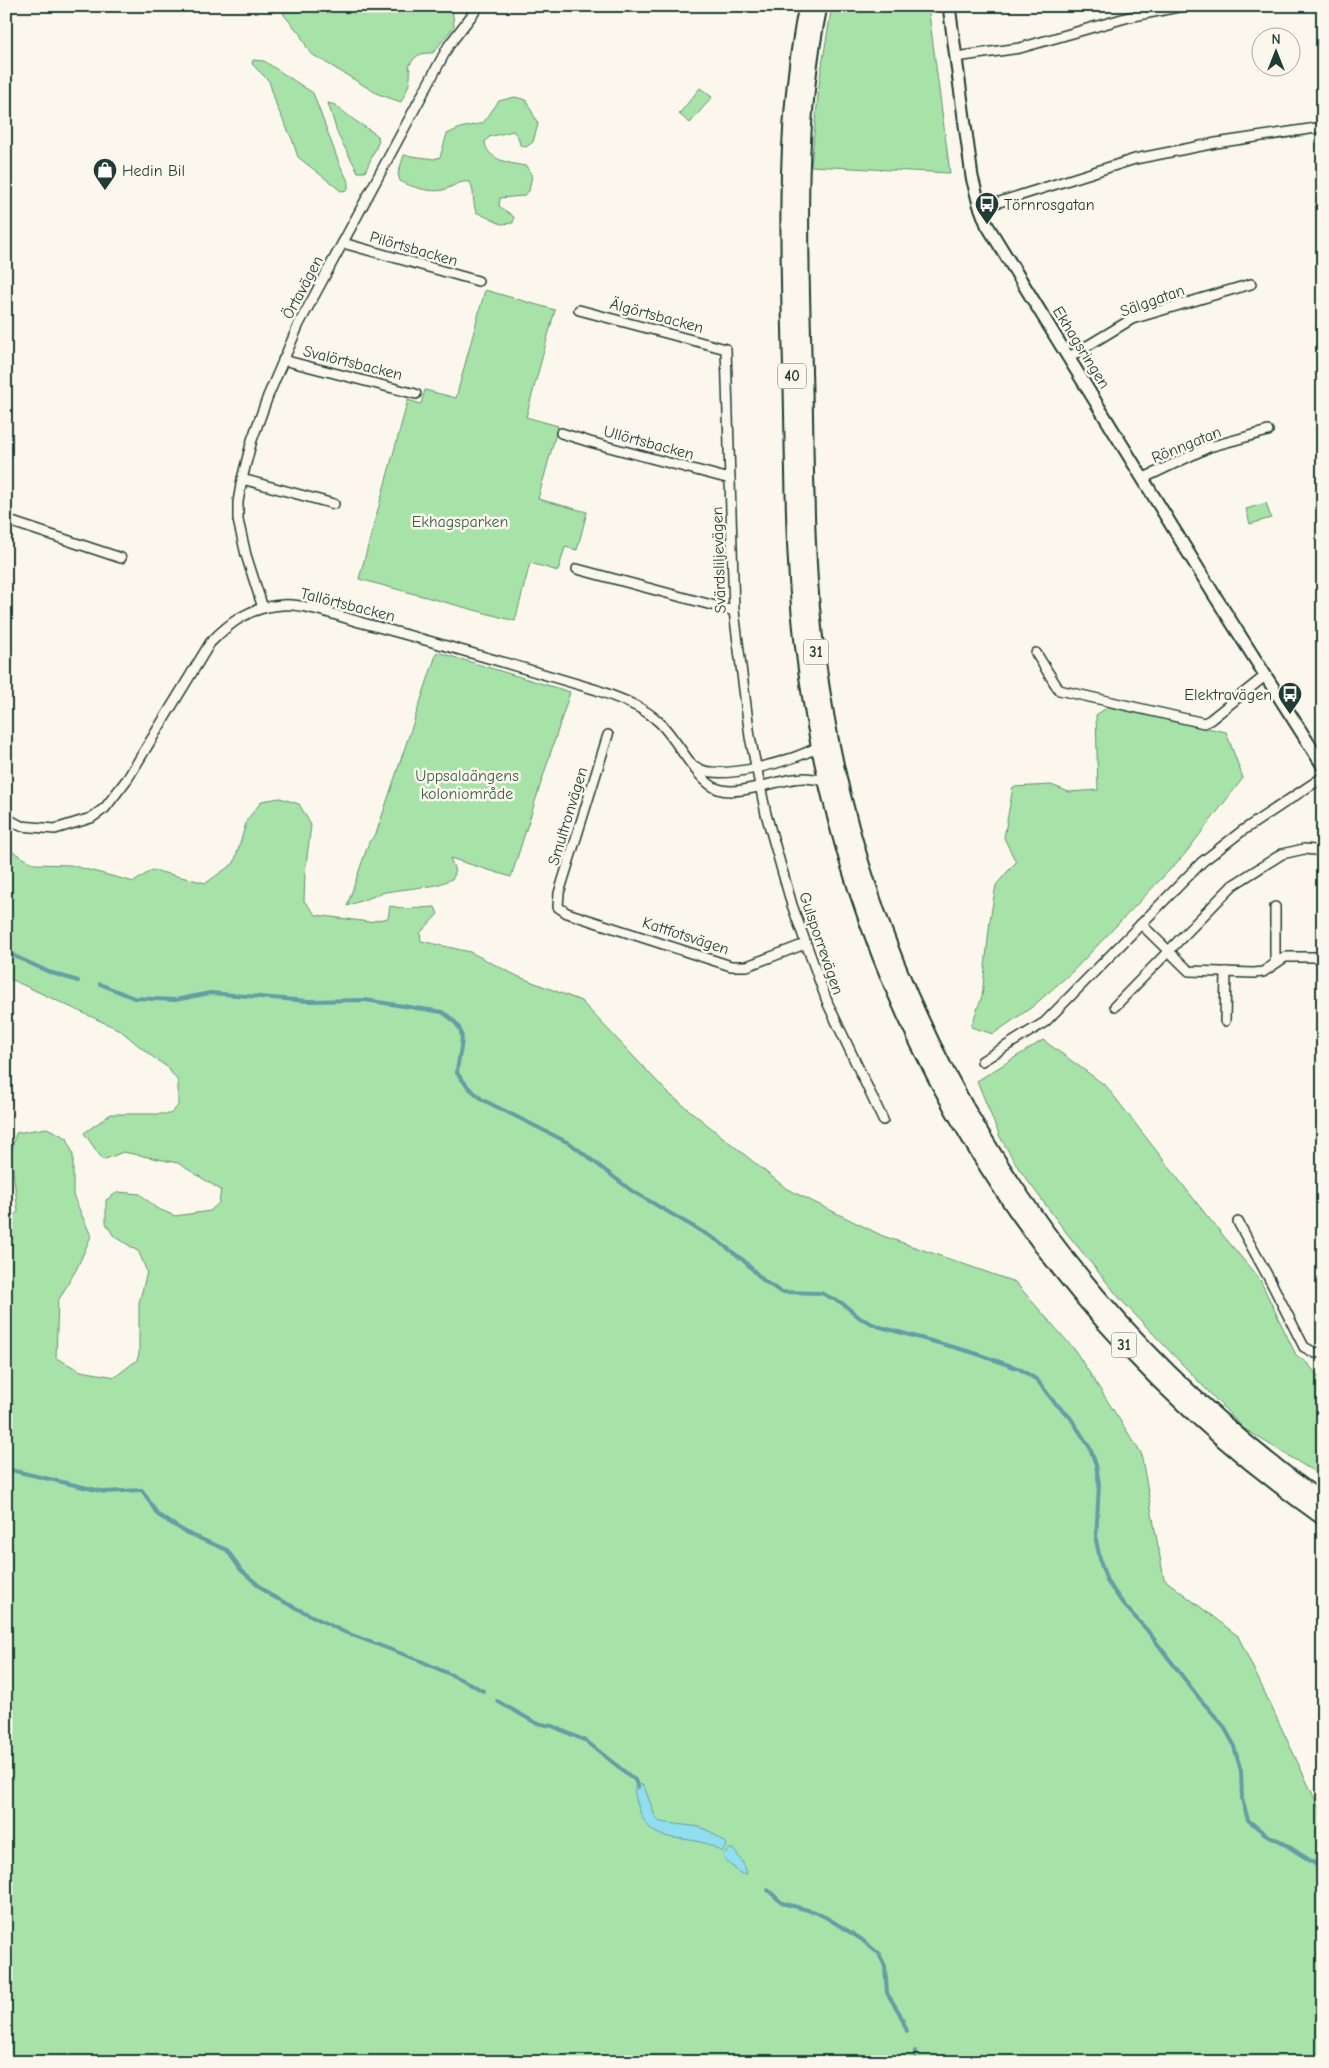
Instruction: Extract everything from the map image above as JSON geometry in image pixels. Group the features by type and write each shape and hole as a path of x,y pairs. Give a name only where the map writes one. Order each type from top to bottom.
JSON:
{"highway":[{"name":"40","path":"807,6 794,88 791,130 789,190 791,351 798,583 806,665 819,746"},
{"name":"31","path":"819,6 804,100 801,145 808,554 813,624 824,707 853,837 882,928 917,1013 962,1101 1002,1168 1058,1247 1106,1307 1172,1377 1252,1450 1323,1502"},
{"name":"31","path":"819,746 844,851 856,890 894,989 948,1100 1007,1197 1074,1288 1134,1356 1201,1421 1245,1458 1323,1517"}],"street":[{"name":"Örtavägen","path":"262,608 238,520 238,502 242,478 268,396 299,324 449,45 479,6"},
{"name":"Ekhagsringen","path":"949,6 966,140 979,204 988,225 1265,676 1323,766"},
{"path":"956,57 1020,48 1129,17 1183,6"},
{"path":"979,204 993,204 1135,159 1216,143 1323,127"},
{"name":"Pilörtsbacken","path":"342,243 478,281"},
{"name":"Sälggatan","path":"1069,357 1132,320 1251,284"},
{"name":"Älgörtsbacken","path":"579,310 726,349"},
{"name":"Svärdsliljevägen","path":"726,349 734,611 743,689 757,767"},
{"name":"Svalörtsbacken","path":"283,360 416,394"},
{"name":"Rönngatan","path":"1144,478 1208,447 1268,431"},
{"name":"Ullörtsbacken","path":"561,433 730,479"},
{"path":"242,478 334,504"},
{"path":"6,520 121,558"},
{"path":"577,569 734,611"},
{"name":"Tallörtsbacken","path":"6,818 21,826 55,829 90,818 105,808 128,778 210,643 226,626 245,614 262,608 287,605 298,606 428,640 597,690 638,707 658,720 674,738 706,782 718,789 731,791 803,778 827,781"},
{"path":"1036,653 1059,690 1194,722 1204,723 1210,720 1265,676"},
{"name":"Smultronvägen","path":"558,907 559,893 608,735"},
{"path":"694,766 702,772 714,774 757,767 801,756 819,746"},
{"name":"Gulsporrevägen","path":"757,767 776,854 806,944 828,1004 883,1120"},
{"path":"982,1061 1044,1022 1202,862 1242,831 1323,777"},
{"path":"1115,1006 1233,886 1270,860 1282,854 1298,850 1315,850 1323,853"},
{"name":"Kattfotsvägen","path":"558,907 567,913 731,966 747,966 806,944"},
{"path":"1275,907 1275,963"},
{"path":"1141,924 1189,971 1254,973 1263,972 1285,957 1323,957"},
{"path":"1225,1021 1226,972"},
{"path":"1238,1222 1304,1347 1315,1353 1323,1352"}],"green space":[{"path":"282,6 452,6 454,26 433,53 419,55 409,66 409,84 401,102 378,94 310,53 300,34 284,15"},
{"path":"832,6 928,6 950,173 811,166 820,77"},
{"path":"253,60 264,61 313,93 339,163 348,181 348,190 341,191 298,157 277,107 269,81 252,64"},
{"path":"700,88 712,97 690,123 679,114"},
{"path":"515,97 526,100 538,124 533,142 526,147 520,145 518,137 513,131 489,137 485,142 486,148 495,157 526,166 532,175 529,191 523,196 500,198 499,206 514,217 513,223 501,224 476,212 470,182 433,191 400,181 398,174 404,155 434,159 440,157 447,134 460,128 483,123 499,101"},
{"path":"328,103 335,105 377,135 379,141 365,172 358,172 338,135"},
{"name":"Ekhagsparken","path":"485,290 555,310 526,417 558,426 538,499 587,512 577,550 565,547 558,571 530,563 515,621 359,579 408,400 421,404 425,390 456,398"},
{"path":"1266,503 1271,518 1250,524 1246,509"},
{"name":"Uppsalaängens koloniområde","path":"437,652 570,692 511,877 450,858 455,874 452,879 437,885 385,892 347,906 369,842 376,834"},
{"path":"1108,707 1226,732 1243,778 1184,855 1073,971 1032,1007 993,1034 971,1027 982,996 990,920 996,885 1016,862 1004,838 1013,787 1051,785 1069,792 1098,790 1096,715"},
{"path":"280,798 299,804 311,825 305,873 304,901 316,915 369,922 388,918 390,906 407,909 435,907 438,914 420,933 421,941 470,952 517,976 581,1001 668,1093 787,1189 883,1236 1015,1282 1074,1349 1141,1453 1164,1579 1238,1636 1323,1816 1323,2062 6,2062 6,1221 18,1212 11,1154 16,1133 47,1128 67,1138 73,1155 73,1195 91,1236 77,1268 58,1301 56,1358 81,1371 115,1377 137,1360 139,1354 139,1303 147,1272 139,1252 113,1235 106,1223 106,1200 118,1192 140,1194 156,1208 175,1216 210,1211 219,1203 221,1190 178,1163 123,1152 103,1160 84,1133 111,1114 170,1114 178,1106 178,1081 167,1067 120,1030 6,977 6,848 34,864 70,865 134,882 152,870 206,883 234,863 247,820 262,801"},
{"path":"1043,1040 1106,1086 1207,1216 1260,1280 1296,1355 1308,1364 1323,1382 1323,1477 1243,1428 1122,1301 1065,1231 1019,1169 1000,1137 977,1081"}],"water":[{"path":"636,1783 644,1786 655,1816 660,1822 700,1827 711,1832 727,1844 722,1852 711,1845 664,1836 649,1827 638,1806 635,1792"},
{"path":"729,1849 733,1849 740,1858 747,1874 741,1874 725,1860 723,1855"}],"waterway":[{"path":"6,952 49,972 78,981"},
{"path":"100,984 134,998 175,1000 210,993 308,1001 365,1000 442,1012 458,1025 461,1032 462,1039 457,1073 469,1088 483,1100 571,1144 632,1191 718,1241 743,1260 764,1281 781,1292 821,1293 842,1303 860,1318 877,1326 971,1352 1020,1369 1037,1380 1054,1402 1070,1417 1090,1448 1096,1465 1099,1484 1096,1540 1107,1581 1124,1605 1147,1630 1199,1698 1223,1725 1233,1743 1241,1771 1242,1799 1248,1820 1265,1834 1280,1841 1323,1869"},
{"path":"6,1469 105,1492 142,1490 158,1515 187,1533 227,1550 241,1570 270,1595 344,1632 421,1661 483,1691"},
{"path":"497,1701 536,1723 552,1726 586,1741 635,1780 638,1787"},
{"path":"768,1890 782,1903 815,1912 827,1918 861,1939 879,1954 885,1966 887,1993 900,2014 907,2031"},
{"path":"915,2051 916,2062"}],"place":[{"name":"Hedin Bil","path":"105,191"},
{"name":"Törnrosgatan","path":"987,225"},
{"name":"Elektravägen","path":"1290,715"}]}
